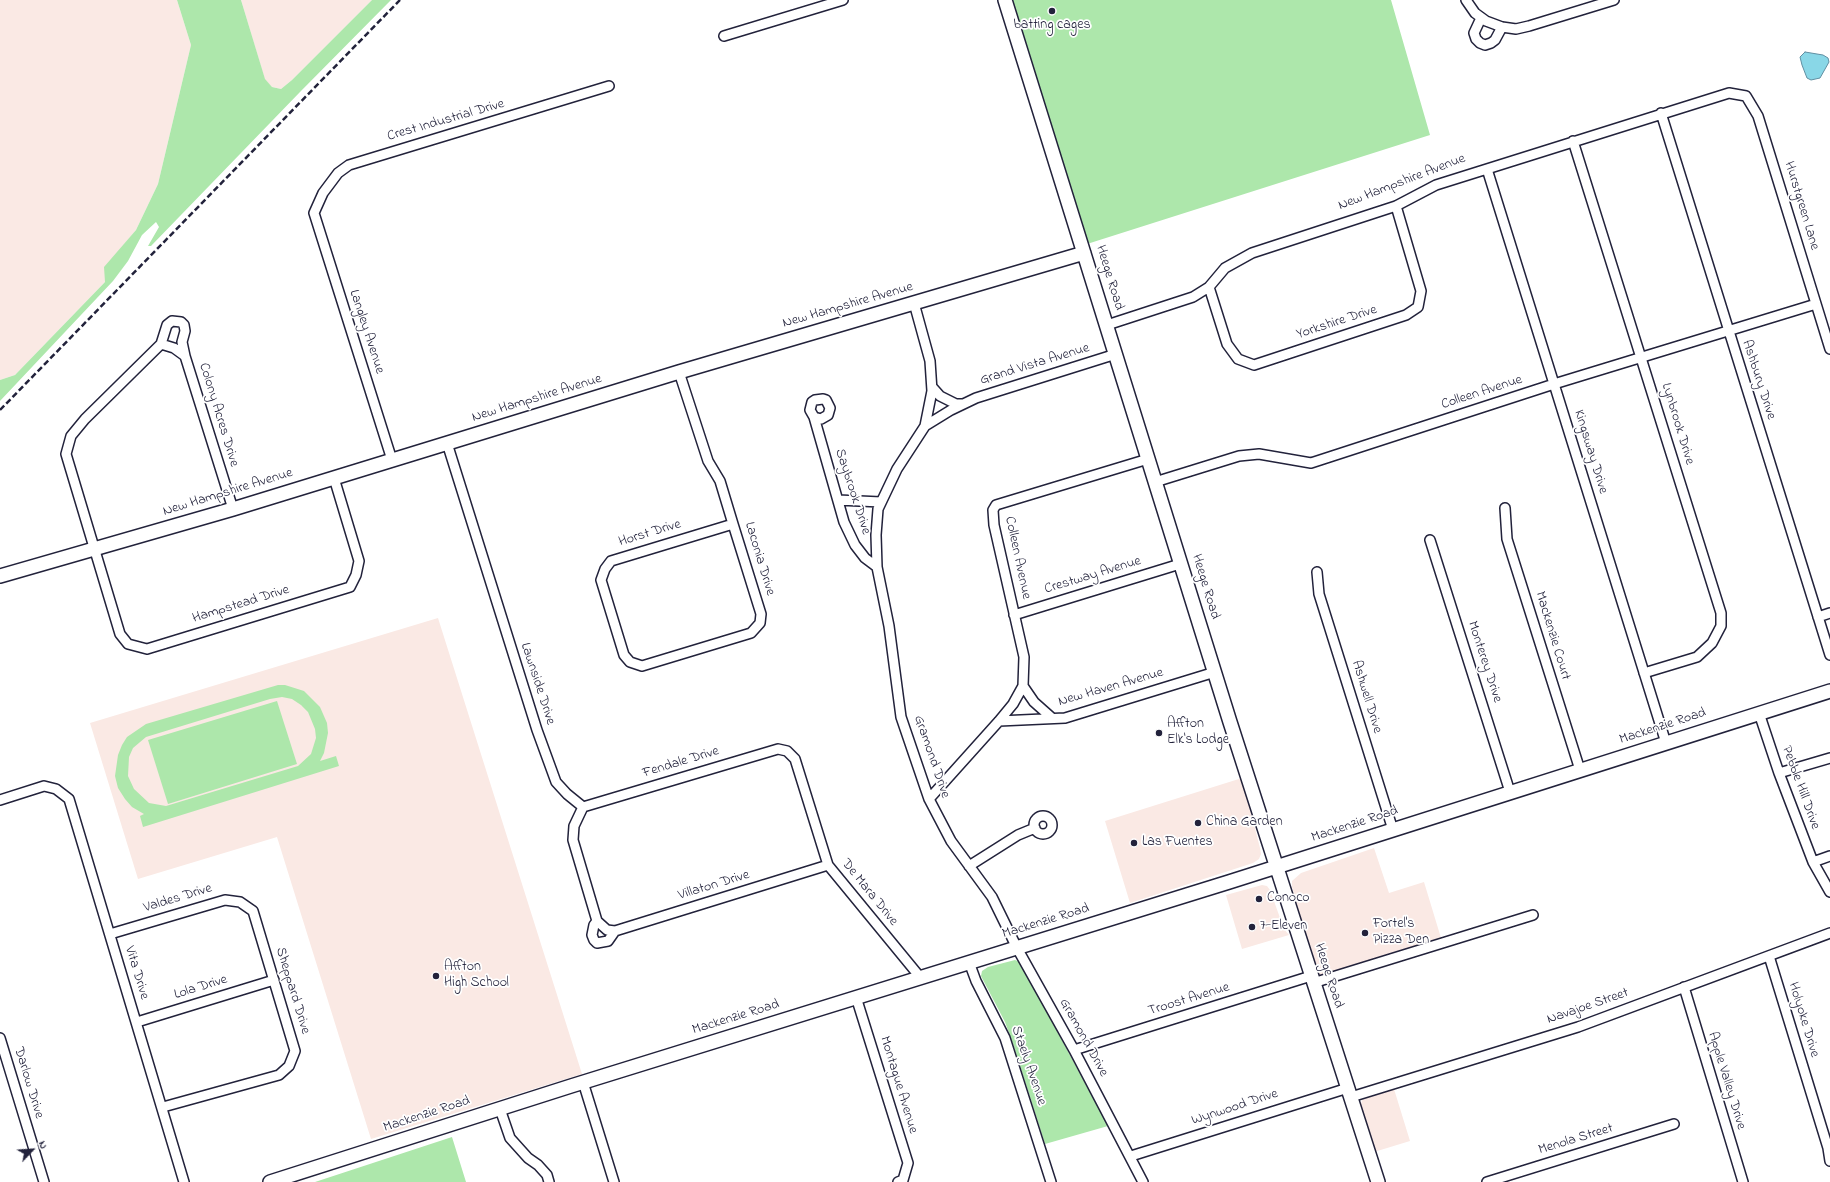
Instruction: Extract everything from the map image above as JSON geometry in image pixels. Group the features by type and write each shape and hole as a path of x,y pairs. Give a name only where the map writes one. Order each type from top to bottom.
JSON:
{"street":[{"path":"724,36 843,0"},
{"name":"Heege Road","path":"1005,0 1180,564 1278,866 1312,980 1378,1182"},
{"path":"1466,0 1481,18 1491,24 1516,29 1614,0"},
{"path":"1481,18 1474,33 1476,39 1480,43 1491,44 1502,27"},
{"name":"Crest Industrial Drive","path":"314,213 328,185 338,173 350,165 609,86"},
{"name":"New Hampshire Avenue","path":"1107,325 1193,297 1209,287 1225,268 1252,253 1396,206 1436,185 1661,113 1729,93 1746,96"},
{"name":"Hurstgreen Lane","path":"1746,96 1758,116 1830,349"},
{"name":"Ashbury Drive","path":"1661,113 1727,330 1830,655"},
{"name":"Lynbrook Drive","path":"1573,141 1642,357 1721,613 1721,626 1712,643 1697,657 1644,673"},
{"name":"Kingsway Drive","path":"1487,169 1666,743"},
{"name":"Yorkshire Drive","path":"1209,287 1227,344 1238,358 1254,365 1406,315 1418,307 1421,291 1396,206"},
{"name":"Langley Avenue","path":"314,213 392,460"},
{"name":"New Hampshire Avenue","path":"0,576 233,509 679,372 1084,252"},
{"name":"Gramond Drive","path":"914,303 930,361 932,387 925,426 897,469 878,509 876,535 877,567 889,626 901,716 929,798 951,841 992,897 1017,948 1074,1050 1131,1156 1143,1182"},
{"name":"Colleen Avenue","path":"1155,482 1239,456 1259,454 1311,462 1554,384 1816,304"},
{"path":"95,548 66,454 71,436 85,419 161,344 169,322 177,320 181,322 185,331 182,342 185,356"},
{"name":"Colony Acres Drive","path":"161,344 174,348 185,356 233,509"},
{"name":"Grand Vista Avenue","path":"925,426 976,398 1116,354"},
{"name":"Laconia Drive","path":"630,662 642,666 751,633 760,623 761,614 720,481 708,461 679,372"},
{"path":"932,387 940,396 956,404 963,404"},
{"name":"Saybrook Drive","path":"814,417 844,522 854,545 865,558 877,567"},
{"name":"Lawnside Drive","path":"447,443 537,730 556,782 567,794 583,807"},
{"name":"Colleen Avenue","path":"999,720 1013,704 1023,686 1024,657 994,525 993,510 996,504 1148,459"},
{"name":"Hampstead Drive","path":"95,548 120,634 128,644 147,649 350,587 356,575 359,561 334,478"},
{"path":"838,500 881,502"},
{"name":"Mackenzie Court","path":"1505,508 1507,539 1580,770"},
{"name":"Horst Drive","path":"630,662 624,655 601,580 605,569 611,561 733,524"},
{"name":"Monterey Drive","path":"1430,540 1510,792"},
{"name":"Crestway Avenue","path":"1014,615 1180,564"},
{"name":"Ashwell Drive","path":"1317,572 1319,594 1393,830"},
{"path":"1818,616 1830,613"},
{"name":"New Haven Avenue","path":"999,720 1065,718 1215,672"},
{"path":"1023,686 1034,702 1052,718"},
{"name":"Mackenzie Road","path":"270,1182 583,1082 1393,830 1830,690"},
{"name":"Pebble Hill Drive","path":"1759,713 1779,773 1813,862 1830,892"},
{"path":"929,798 999,720"},
{"name":"Fendale Drive","path":"583,807 778,749 787,751"},
{"name":"De Mara Drive","path":"787,751 796,759 828,865 920,977"},
{"path":"1779,773 1830,758"},
{"name":"Vita Drive","path":"0,800 44,786 56,789 69,799 163,1107 184,1182"},
{"path":"583,807 574,826 573,840 597,921 611,930 608,941 598,943 594,940 592,935 594,925 597,921"},
{"path":"969,866 1018,835 1035,828"},
{"path":"1813,862 1830,856"},
{"name":"Villaton Drive","path":"611,930 828,865"},
{"name":"Valdes Drive","path":"110,934 225,900 240,902 253,910"},
{"name":"Sheppard Drive","path":"163,1107 279,1074 289,1066 295,1051 253,910"},
{"name":"Troost Avenue","path":"1074,1050 1533,915"},
{"name":"Navajoe Street","path":"1349,1093 1578,1027 1830,933"},
{"name":"Holyoke Drive","path":"1769,956 1828,1148 1830,1161"},
{"name":"Staely Avenue","path":"969,962 976,981 1005,1038 1051,1182"},
{"name":"Lola Drive","path":"136,1022 274,980"},
{"name":"Apple Valley Drive","path":"1684,987 1742,1182"},
{"name":"Montague Avenue","path":"856,997 908,1163 900,1181"},
{"name":"Darlow Drive","path":"0,1038 44,1182"},
{"path":"583,1082 614,1182"},
{"name":"Wynwood Drive","path":"1131,1156 1349,1093"},
{"path":"500,1109 510,1138 528,1158 538,1165 546,1174 549,1182"},
{"name":"Menola Street","path":"1487,1182 1674,1124"}],"shaded area":[{"path":"0,0 177,0 191,45 158,184 136,230 121,248 105,282 15,375 0,380"},
{"path":"241,0 372,0 292,80 281,89 272,87 265,80"},
{"name":"Affton High School","path":"438,618 582,1074 371,1139 277,837 138,879 90,723"},
{"path":"1242,778 1260,848 1261,854 1259,859 1253,863 1130,903 1105,821"},
{"path":"1374,848 1389,893 1424,882 1441,938 1322,976 1318,975 1315,972 1308,949 1292,887 1292,881 1301,873"},
{"path":"1262,885 1267,886 1270,890 1284,929 1289,935 1242,949 1226,895"},
{"path":"1394,1089 1410,1141 1374,1152 1360,1107 1364,1097"}],"green space":[{"path":"177,0 241,0 265,79 272,87 281,89 292,80 372,0 391,0 151,246 148,246 159,227 156,222 142,235 128,261 113,281 0,401 0,380 15,375 105,282 104,267 136,230 158,184 191,45"},
{"path":"1012,0 1391,0 1430,135 1087,244"},
{"path":"278,685 285,685 304,691 320,707 327,723 328,733 324,753 320,761 336,756 339,766 143,827 140,816 144,814 132,807 125,799 118,788 115,776 118,755 122,745 127,737 146,724","holes":["282,697 292,699 308,712 315,729 316,738 311,754 298,766 166,806 149,803 134,789 128,776 129,757 133,748 146,737 270,699"]},
{"path":"277,701 297,764 168,804 148,740"},
{"path":"1015,960 1020,962 1108,1126 1045,1144 1005,1022 981,976 982,971 988,967"},
{"path":"452,1137 466,1182 315,1182"}],"water":[{"path":"1805,52 1823,55 1828,58 1829,62 1820,78 1811,80 1807,78 1800,57"}],"railway":[{"path":"0,410 400,0"}],"place":[{"name":"batting cages","path":"1052,11"},
{"name":"Affton Elk's Lodge","path":"1159,733"},
{"name":"China Garden","path":"1198,823"},
{"name":"Las Fuentes","path":"1134,843"},
{"name":"Conoco","path":"1259,899"},
{"name":"7-Eleven","path":"1252,927"},
{"name":"Fortel's Pizza Den","path":"1365,933"},
{"name":"Affton High School","path":"436,976"}]}
